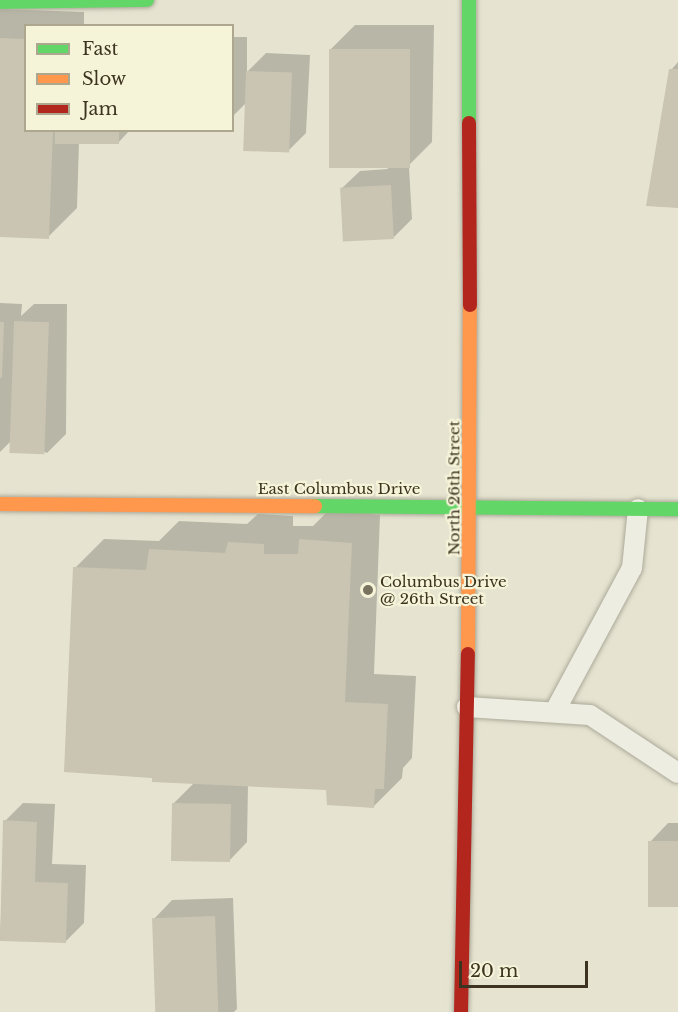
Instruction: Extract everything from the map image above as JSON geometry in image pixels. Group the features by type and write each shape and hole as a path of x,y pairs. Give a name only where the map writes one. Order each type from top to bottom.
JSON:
{"street":[{"path":"0,2 147,0"},
{"name":"North 26th Street","path":"461,1012 471,506 469,0"},
{"name":"East Columbus Drive","path":"0,504 678,509"}],"lane":[{"path":"555,711 632,568 638,508"},
{"path":"467,707 590,715 678,773"}],"building":[{"path":"0,38 24,39 24,132 53,132 49,239 0,237"},
{"path":"329,49 410,49 410,168 329,168"},
{"path":"669,69 678,69 678,208 646,206"},
{"path":"246,71 292,73 289,153 243,151"},
{"path":"55,132 119,132 119,144 55,144"},
{"path":"391,185 394,239 343,242 340,188"},
{"path":"14,321 49,322 44,454 9,453"},
{"path":"0,322 4,322 2,378 0,378"},
{"path":"299,539 352,543 345,702 388,704 384,789 375,789 374,808 327,805 326,790 152,782 152,778 64,772 73,567 146,570 149,549 225,553 228,542 264,544 264,554 298,554"},
{"path":"172,803 231,804 230,862 171,861"},
{"path":"3,820 37,822 35,882 68,883 66,943 0,941"},
{"path":"648,841 678,841 678,907 648,907"},
{"path":"215,916 218,1012 155,1012 152,918"}],"traffic: fast":[{"path":"0,2 147,0"},
{"path":"469,0 469,123"},
{"path":"315,506 678,509"}],"traffic: slow":[{"path":"468,654 470,305"},
{"path":"0,504 315,506"}],"traffic: jam":[{"path":"469,123 470,305"},
{"path":"461,1012 468,654"}],"place":[{"name":"Columbus Drive @ 26th Street","path":"368,590"}]}
